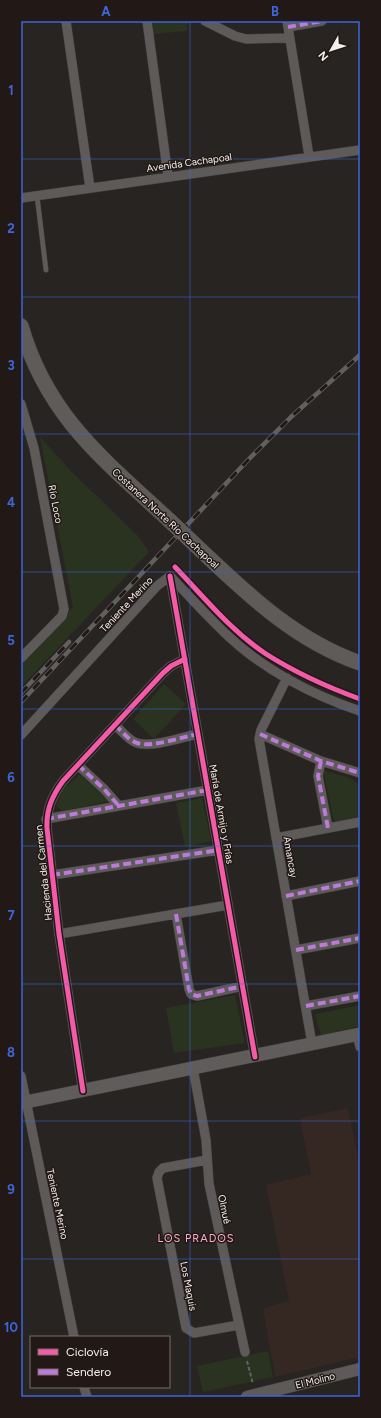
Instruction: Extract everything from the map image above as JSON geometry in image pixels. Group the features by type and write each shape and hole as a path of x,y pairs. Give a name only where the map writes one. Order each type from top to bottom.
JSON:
{"main road":[{"name":"Costanera Norte Río Cachapoal","path":"21,326 37,371 61,412 98,454 278,619 319,645 360,663"},
{"path":"24,1103 312,1044 359,1039"}],"street":[{"path":"66,21 90,188"},
{"path":"147,21 168,176"},
{"path":"205,21 235,36 246,39 290,38"},
{"path":"309,156 287,24 322,21"},
{"name":"Avenida Cachapoal","path":"21,198 309,156 360,150"},
{"name":"Río Loco","path":"21,404 34,448 64,609 62,616 21,658"},
{"path":"170,576 240,647 263,664 332,702 360,711"},
{"name":"María de Armijo y Frías","path":"170,576 255,1056"},
{"name":"Teniente Merino","path":"21,735 158,586 170,576"},
{"name":"Hacienda del Carmen","path":"83,1091 59,934 46,819 53,794 78,765 167,669 185,659"},
{"path":"287,678 260,734 321,761 360,773"},
{"path":"115,725 128,737 137,742 149,744 198,734"},
{"name":"Amancay","path":"260,734 260,744 312,1044"},
{"path":"321,761 318,776 328,828"},
{"path":"78,765 104,789 119,806"},
{"path":"46,819 208,790"},
{"path":"276,838 360,822"},
{"path":"52,875 219,850"},
{"path":"286,896 360,881"},
{"path":"59,934 228,905"},
{"path":"176,914 191,994 197,996 243,986"},
{"path":"296,950 360,938"},
{"path":"306,1006 360,996"},
{"name":"Olmué","path":"194,1068 205,1134 209,1184 245,1352"},
{"name":"Teniente Merino","path":"21,1076 24,1103 74,1336"},
{"name":"Los Maquis","path":"207,1160 163,1168 157,1178 186,1328 194,1333 239,1325"},
{"name":"El Molino","path":"251,1396 360,1369"}],"lane":[{"path":"37,196 46,270"}],"path":[{"path":"245,1352 251,1396"}],"shaded area":[{"path":"348,1108 360,1167 360,1357 275,1377 263,1308 289,1301 266,1185 311,1174 300,1118"}],"green space":[{"path":"152,21 188,21 187,31 154,34"},
{"path":"40,437 72,472 138,536 149,552 21,687 21,663 73,607"},
{"path":"164,684 186,704 154,739 133,719"},
{"path":"323,770 350,778 360,785 360,817 334,822"},
{"path":"80,774 109,801 63,811 56,806 62,791"},
{"path":"202,798 211,841 185,847 176,803"},
{"path":"235,995 245,1043 174,1053 166,1008"},
{"path":"360,1005 360,1026 321,1035 315,1014"},
{"path":"268,1351 273,1377 203,1392 197,1366"}],"railway":[{"path":"21,702 249,459 291,417 360,355"},
{"path":"21,693 69,642"}],"marked path":[{"path":"288,27 322,21"},
{"path":"115,725 131,740 143,744 167,742 198,734"},
{"path":"260,734 321,761 360,773"},
{"path":"321,761 318,776 328,828"},
{"path":"78,765 104,789 119,806"},
{"path":"46,819 208,790"},
{"path":"52,875 219,850"},
{"path":"286,896 360,881"},
{"path":"176,914 191,994 197,996 243,986"},
{"path":"296,950 360,938"},
{"path":"306,1006 360,996"}],"cycle path":[{"path":"175,567 207,602 253,645 266,654 312,679 360,699"},
{"path":"170,576 255,1057"},
{"path":"83,1091 59,934 47,828 49,809 53,798 63,781 163,673 171,666 185,659"}],"district":[{"name":"LOS PRADOS","path":"196,1238"}]}
